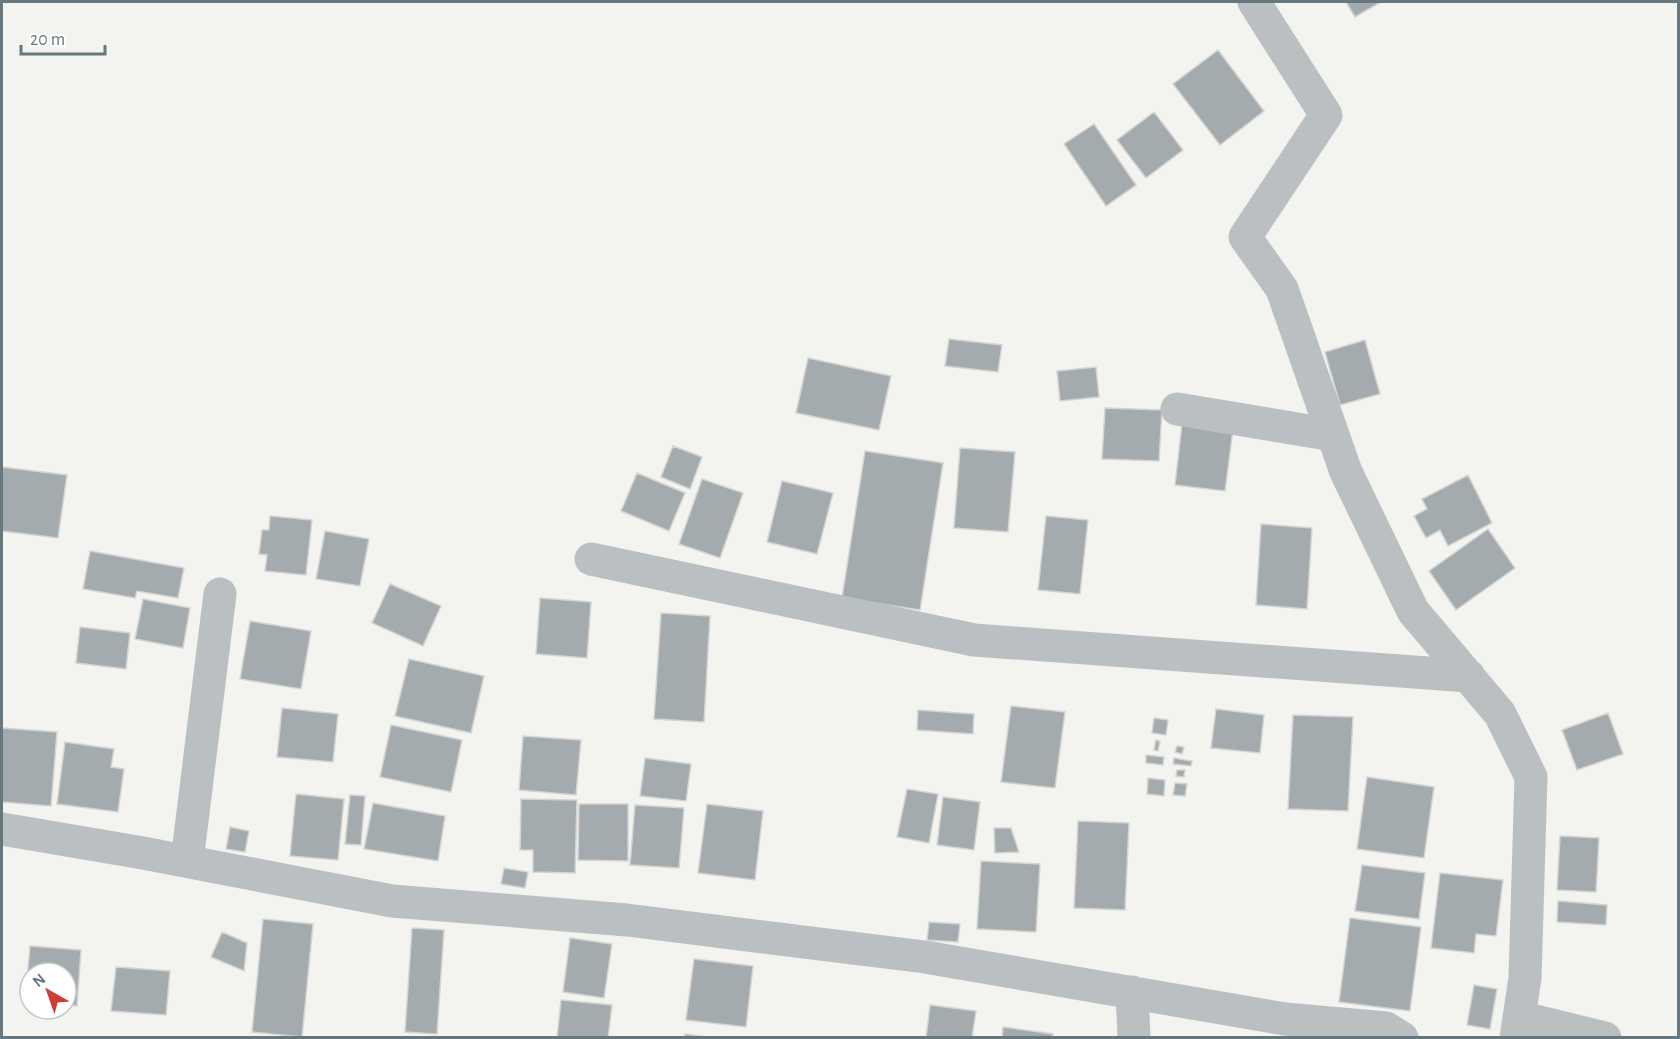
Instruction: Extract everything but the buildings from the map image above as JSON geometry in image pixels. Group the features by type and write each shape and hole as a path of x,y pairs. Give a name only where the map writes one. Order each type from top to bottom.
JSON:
{"street":[{"path":"1254,2 1326,115 1245,237 1282,289 1346,472 1413,610 1500,714 1531,777 1525,978 1517,1027 1605,1038"},
{"path":"1177,409 1333,435"},
{"path":"591,559 974,640 1469,676"},
{"path":"187,861 220,594"},
{"path":"2,829 187,861 392,901 627,920 925,957 1285,1020 1386,1028 1402,1038"},
{"path":"1131,992 1134,1038"}]}
